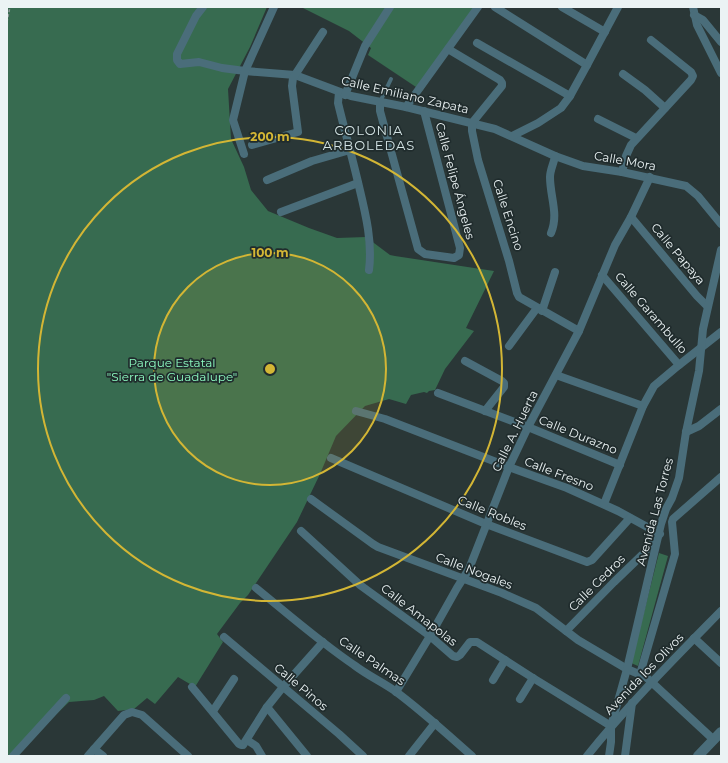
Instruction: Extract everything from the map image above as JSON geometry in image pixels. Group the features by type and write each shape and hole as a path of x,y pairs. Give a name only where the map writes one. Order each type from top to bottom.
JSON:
{"street":[{"name":"Calle Emiliano Zapata","path":"203,7 196,16 177,54 179,63 182,65 198,62 222,68 295,75 342,93 472,123 495,129 512,136"},
{"path":"244,154 233,120 246,71 274,7"},
{"path":"369,270 371,256 369,236 338,103 365,46 390,7"},
{"path":"406,107 478,7"},
{"path":"495,7 587,65"},
{"path":"562,7 606,32"},
{"path":"512,136 556,113 561,108 570,96 606,32 618,7"},
{"path":"693,11 703,20 721,42"},
{"path":"693,11 697,25 721,73"},
{"path":"252,144 298,132 292,86 293,78 323,32"},
{"path":"622,172 626,156 636,138 691,80 693,76 691,72 650,40"},
{"path":"477,43 570,96"},
{"path":"448,49 500,80 502,83 502,86 472,123"},
{"path":"623,74 645,90 665,108"},
{"name":"Calle Felipe Ángeles","path":"380,102 382,122 417,247 420,252 425,254 451,259 458,256 460,253 460,248 424,111"},
{"path":"598,119 636,138"},
{"name":"Calle Encino","path":"472,123 473,140 478,160 510,261 519,298 578,331"},
{"name":"Calle Mora","path":"512,136 555,156 583,166 622,172 686,186 693,190 721,224"},
{"path":"267,180 312,161 350,150"},
{"path":"551,233 554,226 555,217 550,176 555,156"},
{"name":"Calle A. Huerta","path":"396,692 457,588 470,569 509,467 578,331 615,245 631,217 650,178"},
{"path":"281,212 358,184"},
{"name":"Calle Papaya","path":"631,217 707,306"},
{"name":"Avenida Las Torres","path":"609,756 611,726 627,669 666,509 677,486 686,432 699,371 700,348 707,306 721,250"},
{"path":"509,346 540,310 555,272"},
{"name":"Calle Garambullo","path":"602,275 679,365 721,332"},
{"path":"465,361 504,383 504,387 485,411"},
{"path":"604,504 643,406 654,386 679,365"},
{"path":"556,375 643,406"},
{"name":"Calle Durazno","path":"438,393 528,427 620,465"},
{"path":"686,432 699,426 721,409"},
{"name":"Calle Fresno","path":"356,411 385,419 567,488 604,504 660,534"},
{"name":"Calle Robles","path":"331,458 486,524 587,562 592,560 630,518"},
{"name":"Avenida Las Torres","path":"640,674 675,554 672,522 721,477"},
{"name":"Calle Nogales","path":"311,499 373,544 536,608 578,640 627,669 652,681 714,740"},
{"name":"Calle Amapolas","path":"301,530 360,585 430,636 455,657 460,655 468,643 472,641 477,642 611,726"},
{"name":"Calle Cedros","path":"566,631 642,556 660,534"},
{"name":"Calle Palmas","path":"256,588 322,642 355,666 396,692 435,723 472,756"},
{"name":"Avenida los Olivos","path":"587,756 611,726 652,681 721,611"},
{"name":"Calle Pinos","path":"224,637 364,756"},
{"path":"694,638 721,663"},
{"path":"192,687 241,745 247,740 267,707 322,642"},
{"path":"493,680 505,660"},
{"path":"520,699 533,678"},
{"path":"213,711 234,679"},
{"path":"14,756 66,698"},
{"path":"625,756 632,703"},
{"path":"267,707 308,756"},
{"path":"88,756 124,715 132,712 142,715 188,756"},
{"path":"409,756 435,723"},
{"path":"698,756 721,732"},
{"path":"247,740 256,746 262,756"},
{"path":"94,749 103,756"}],"lane":[{"path":"380,102 391,79"}],"path":[{"path":"7,22 10,7"}],"green space":[{"name":"Parque Estatal \"Sierra de Guadalupe\"","path":"7,7 267,7 250,47 228,89 231,139 244,167 251,190 268,211 337,238 366,237 390,255 494,271 466,328 474,331 445,369 435,390 427,393 424,392 411,395 406,404 389,399 365,406 336,436 297,522 248,595 240,603 217,634 223,642 195,687 178,677 155,704 147,698 134,709 118,711 104,696 94,700 69,702 13,756 7,756"},
{"path":"301,7 480,7 422,91 368,55 371,48 349,31"},
{"path":"659,553 668,556 638,666 631,663"}],"district":[{"name":"COLONIA ARBOLEDAS","path":"369,138"}]}
